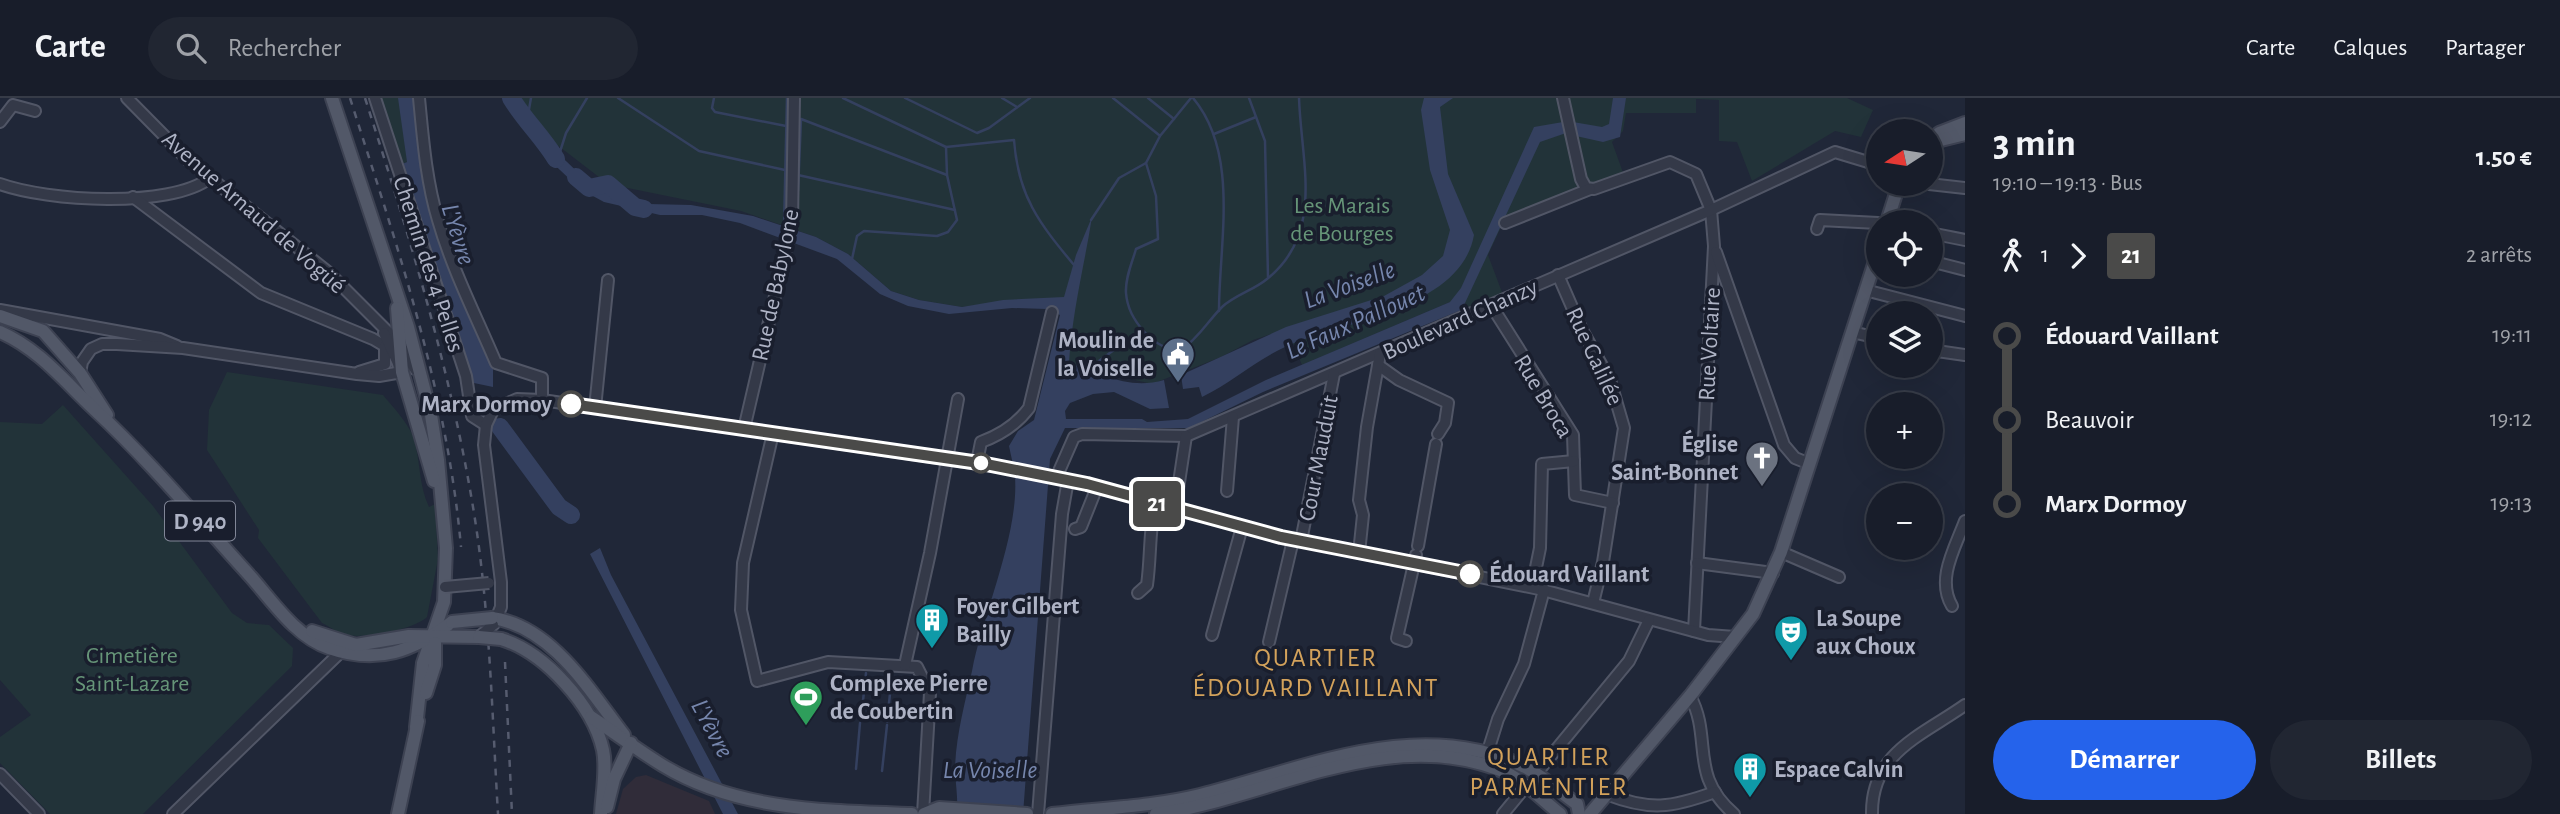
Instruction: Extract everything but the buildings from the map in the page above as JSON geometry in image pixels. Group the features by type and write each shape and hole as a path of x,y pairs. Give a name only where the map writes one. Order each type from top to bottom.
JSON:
{"main road":[{"path":"332,98 420,369 438,460 444,510 445,587 435,635 435,664 416,727 398,814"},
{"path":"1943,132 1965,123"},
{"path":"1943,140 1965,134"},
{"path":"1590,814 1690,696 1753,614 1781,552 1867,287"},
{"path":"397,297 392,346 444,510"},
{"name":"D 940","path":"0,316 43,331 80,373 115,427"},
{"name":"D 940","path":"0,332 24,345 115,427 285,616 320,644 360,655 412,649 435,635"},
{"name":"D 940","path":"285,616 322,636 356,645 409,636 435,635"},
{"path":"435,635 452,622 494,621 520,626 557,652 631,743"},
{"path":"435,635 501,639 534,656 553,670 591,717 663,765 702,784 757,802 794,808 912,814"},
{"path":"591,717 604,753 603,814"},
{"path":"604,753 631,743"},
{"path":"603,814 614,779 631,743"},
{"path":"1052,814 1119,809 1182,799 1349,753 1381,747 1428,746 1486,754 1535,773 1577,804 1578,814"},
{"path":"1156,814 1250,792 1328,769 1382,759 1426,757 1485,765 1508,774 1560,814"},
{"path":"924,814 939,808 1024,813"}],"street":[{"name":"Avenue Arnaud de Vogüé","path":"127,98 188,160 327,272 381,327 392,346 415,367 438,460"},
{"name":"Chemin des 4 Pelles","path":"375,98 466,376 472,416 485,425"},
{"path":"419,98 426,165 438,219 452,258 496,363 542,378 542,400"},
{"name":"Rue de Babylone","path":"744,429 792,223 794,98"},
{"path":"1563,98 1581,179 1590,189"},
{"path":"0,122 13,105 35,111"},
{"name":"Boulevard Chanzy","path":"1053,478 1074,437 1082,434 1186,436 1334,374 1379,359 1491,305 1711,210 1835,152 1866,160"},
{"name":"Rue Voltaire","path":"1505,223 1590,189 1670,162 1696,174 1711,210 1714,246 1694,631"},
{"path":"0,184 49,198 132,197 166,196 201,185 210,178"},
{"path":"1943,186 1965,188"},
{"path":"132,197 261,293 392,346 385,369"},
{"path":"1817,229 1819,219 1866,222"},
{"path":"1943,236 1965,240"},
{"path":"1714,246 1784,445 1796,458 1810,464"},
{"path":"1943,264 1965,270"},
{"name":"Rue Galilée","path":"1558,275 1582,330 1610,380 1622,416 1624,441 1592,603"},
{"path":"594,408 607,279"},
{"path":"1866,290 1965,316"},
{"name":"Rue Broca","path":"1491,305 1573,435 1575,495 1613,503"},
{"path":"0,310 160,339 183,348"},
{"path":"977,463 981,442 1020,419 1029,408 1052,312"},
{"path":"117,344 119,332"},
{"path":"1852,332 1866,335"},
{"path":"80,373 82,362 91,349 102,344 183,348 357,374 385,369 402,372"},
{"path":"1943,352 1965,355"},
{"path":"1379,359 1399,380 1448,403 1445,423 1437,439 1416,555 1397,638 1406,641"},
{"path":"1359,553 1363,515 1359,500 1379,359"},
{"name":"Cour Mauduit","path":"1269,642 1297,540 1334,374"},
{"path":"905,665 930,553 958,399"},
{"path":"479,637 494,621 501,582 484,445 485,425 493,410 517,400 542,400 946,458 1068,480 1297,540 1359,553 1416,555 1649,620 1735,637"},
{"path":"1227,491 1233,417"},
{"path":"772,433 743,563 741,610 757,681 828,662 918,667 930,693 924,814"},
{"path":"1175,509 1186,436"},
{"path":"1532,587 1540,548 1542,464 1574,461"},
{"path":"1038,814 1061,523 1068,480"},
{"path":"1075,529 1081,527 1097,486"},
{"path":"1138,593 1147,585 1151,553 1150,531 1155,504"},
{"path":"1952,606 1946,595 1947,568 1965,521"},
{"path":"1212,635 1242,527"},
{"path":"1781,552 1839,577"},
{"path":"1697,563 1773,573"},
{"path":"445,587 501,582"},
{"path":"1486,754 1498,719 1529,652 1544,590"},
{"path":"1503,814 1629,661 1649,620"},
{"path":"173,814 340,651 356,645"},
{"path":"1690,696 1697,709 1701,756 1715,792 1734,814"},
{"path":"1872,814 1876,782 1884,767 1912,739 1961,707"},
{"path":"0,774 38,814"},
{"path":"1606,794 1629,803 1670,807 1715,792"}],"shaded area":[{"path":"646,775 709,801 715,814 616,814 623,789 636,777"}],"green space":[{"path":"378,98 404,98 407,162 400,165"},
{"name":"Les Marais de Bourges","path":"517,98 1847,98 1873,110 1869,119 1866,119 1861,137 1835,131 1752,181 1737,142 1719,141 1719,100 1696,99 1696,113 1626,113 1623,131 1612,142 1625,178 1502,225 1488,255 1503,295 1466,308 1450,302 1302,365 1287,329 1253,340 1221,357 1152,384 1060,362 1068,305 1024,299 962,307 919,300 891,291 848,254 816,237 741,211 608,184 539,131"},
{"path":"227,372 383,395 413,436 423,490 429,507 435,504 438,559 427,617 401,629 365,636 344,634 322,623 258,538 259,530 207,450 209,410"},
{"name":"Cimetière Saint-Lazare","path":"63,405 153,506 232,613 247,623 269,625 293,648 292,666 143,814 50,814 0,763 0,737 31,715 0,680 0,422 42,424"}],"water":[{"path":"398,98 415,98 454,272 493,369 493,387 474,383 459,349 400,165 407,162"},
{"name":"La Voiselle","path":"507,98 519,98 541,137 591,185 608,193 648,204 691,205 753,216 816,237 848,254 891,291 919,300 962,307 1003,300 1064,297 1076,255 1092,217 1075,308 1069,363 1127,382 1151,383 1164,380 1169,408 1150,409 1114,392 1093,394 1070,403 1065,411 1066,419 1142,419 1147,422 1188,419 1266,380 1450,302 1461,288 1534,127 1563,122 1566,133 1540,142 1465,303 1466,308 1263,392 1189,428 1065,428 1050,459 1023,814 957,814 955,759 961,721 977,648 1012,524 1015,477 1009,446 1018,431 1034,420 1060,315 1047,309 1012,308 949,314 908,306 880,294 837,259 740,223 702,215 660,215 604,202 580,189 540,151"},
{"name":"Le Faux Pallouet","path":"1424,98 1453,98 1440,107 1448,174 1474,235 1464,260 1447,280 1423,296 1395,309 1285,347 1202,397 1199,387 1183,389 1181,375 1286,327 1384,296 1422,275 1443,256 1450,230 1430,170 1421,110"},
{"path":"1613,98 1626,98 1620,137 1603,142 1576,136 1573,122 1602,127 1609,124"},
{"name":"L'Yèvre","path":"600,548 611,575 738,814 723,814 590,554"}],"waterway":[{"path":"511,98 556,159"},
{"path":"528,115 531,98"},
{"path":"558,158 566,133 587,98"},
{"path":"618,98 699,151 785,170"},
{"path":"714,98 712,108 715,112 786,126"},
{"path":"784,228 787,98"},
{"path":"843,98 946,147 1014,140 1020,177 1032,208 1050,236 1074,265"},
{"path":"905,98 977,133 989,128 1030,98"},
{"path":"1002,98 1017,107"},
{"path":"1113,98 1159,135"},
{"path":"1148,98 1174,119"},
{"path":"1091,220 1119,178 1146,163 1160,136 1191,98"},
{"path":"1193,98 1208,120 1217,145 1222,172 1224,200 1219,311"},
{"path":"1249,98 1265,141 1268,277"},
{"path":"1146,163 1156,196 1158,239 1136,249 1126,293 1132,313 1144,332 1162,345 1181,350 1222,307 1267,279 1285,261 1297,240 1306,195 1299,98"},
{"path":"1214,134 1256,117"},
{"path":"798,191 801,119 947,175"},
{"path":"852,259 857,236 864,231 937,236 948,232 957,220 947,175 946,147"},
{"path":"798,175 955,210"},
{"path":"576,177 589,188 608,184 635,207 644,209"},
{"path":"1088,369 1122,344 1145,336"},
{"name":"L'Yèvre","path":"500,427 559,507 571,515"},
{"path":"861,719 866,673"},
{"path":"887,722 892,675"},
{"path":"856,769 860,723"},
{"path":"882,771 887,725"}],"railway":[{"path":"350,98 402,264 432,375 454,489 461,547"},
{"path":"365,98 427,304 465,460 484,588 498,814"},
{"path":"505,662 512,814"}],"bus line":[{"name":"21","path":"571,404 986,464 1087,484 1281,537 1470,574"}],"place":[{"name":"Moulin de la Voiselle","path":"1178,384"},
{"name":"Marx Dormoy","path":"571,404"},
{"name":"Église Saint-Bonnet","path":"1762,488"},
{"name":"Édouard Vaillant","path":"1470,574"},
{"name":"Foyer Gilbert Bailly","path":"932,650"},
{"name":"La Soupe aux Choux","path":"1791,662"},
{"name":"Complexe Pierre de Coubertin","path":"806,727"},
{"name":"Espace Calvin","path":"1750,799"}],"district":[{"name":"QUARTIER ÉDOUARD VAILLANT","path":"1316,672"},
{"name":"QUARTIER PARMENTIER","path":"1549,771"}]}
